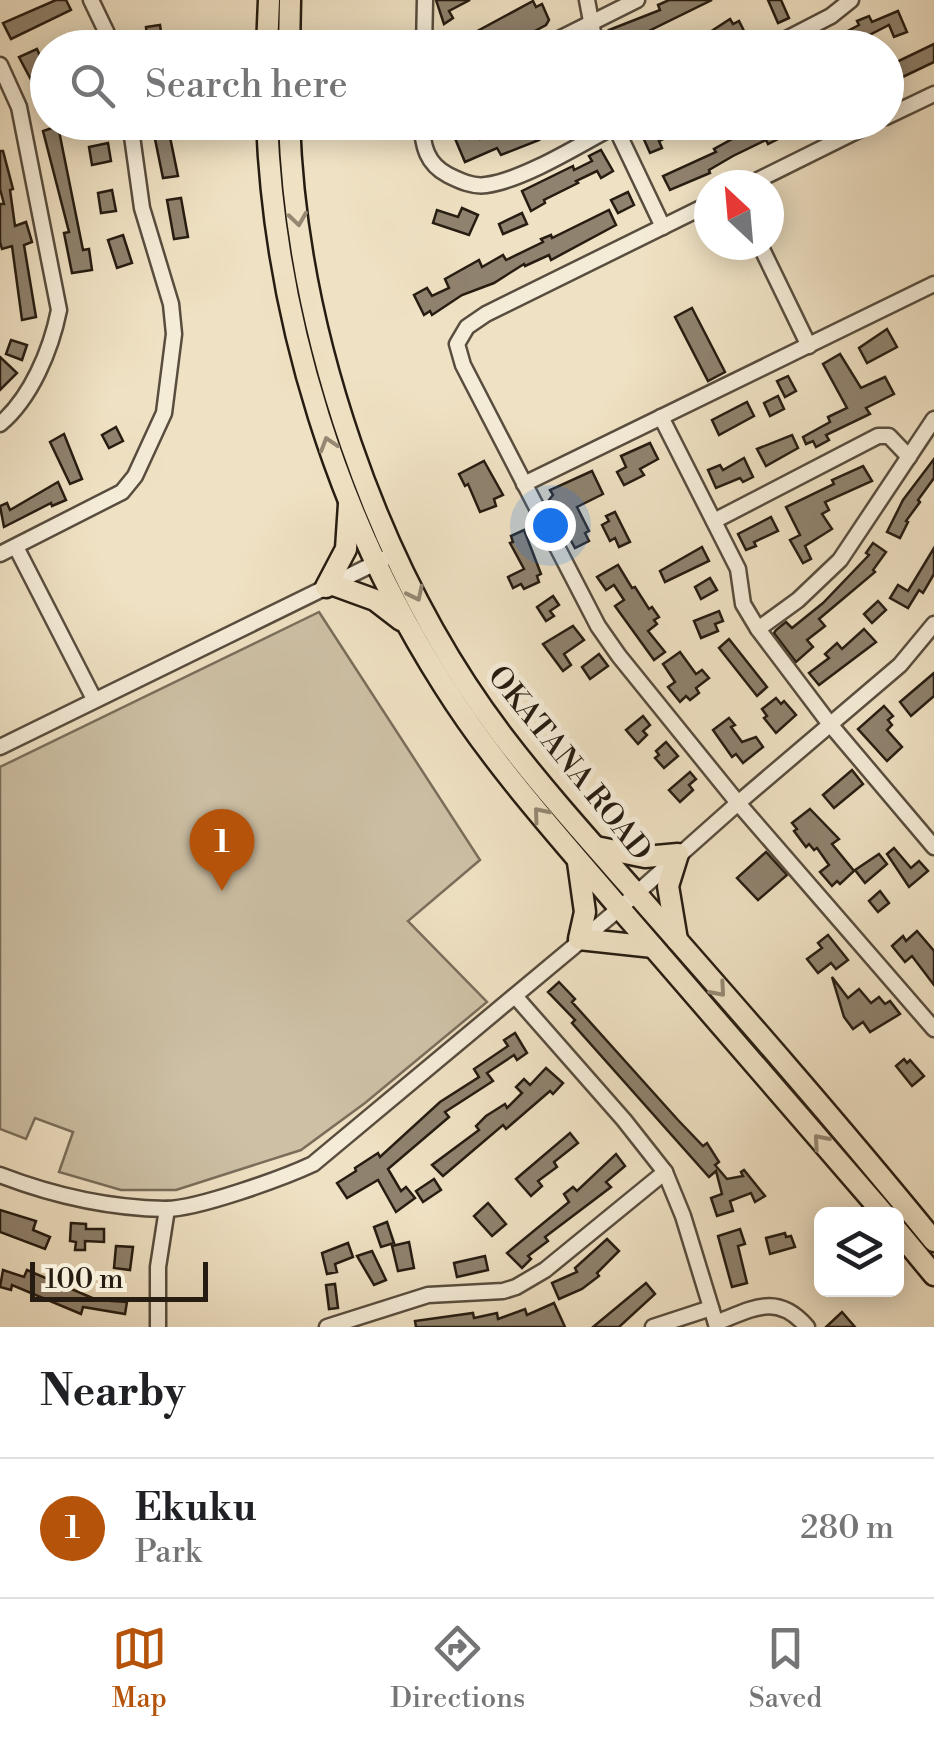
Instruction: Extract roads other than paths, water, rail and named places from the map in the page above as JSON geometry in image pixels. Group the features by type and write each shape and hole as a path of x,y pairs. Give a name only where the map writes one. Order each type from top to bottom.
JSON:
{"main road":[{"path":"268,30 269,0"},
{"path":"289,30 290,0"},
{"name":"OKATANA ROAD","path":"270,140 275,206 291,306 335,466 350,501 620,908 878,1207"},
{"name":"OKATANA ROAD","path":"291,140 304,260 321,340 407,624 484,747 586,853 636,893 892,1207"},
{"path":"350,501 346,550 329,585 374,600 407,624"},
{"path":"652,946 579,939 585,912 586,853 645,857 678,854 668,886 678,942"},
{"path":"904,1222 934,1224"},
{"name":"OKATANA ROAD","path":"904,1222 934,1241"},
{"name":"OKATANA ROAD","path":"904,1222 934,1273"}],"street":[{"path":"91,0 105,30"},
{"path":"424,30 425,0"},
{"path":"587,0 593,30"},
{"path":"576,30 637,0"},
{"path":"804,30 851,0"},
{"path":"0,65 19,106 59,310 56,328 26,396 0,424"},
{"path":"904,108 934,94"},
{"path":"0,554 122,492 135,476 168,400 174,320 142,208 133,140"},
{"path":"424,140 432,165 467,184 484,186 512,178 586,140"},
{"path":"624,140 664,226"},
{"path":"778,170 839,140"},
{"path":"694,211 466,327 457,344 463,365 598,626 619,656 738,803 934,1029"},
{"path":"767,260 808,346"},
{"path":"524,484 932,289"},
{"path":"662,417 738,569 743,604 758,629 830,723 934,847"},
{"path":"758,629 798,600 840,560 934,419"},
{"path":"714,522 878,436 889,436 908,458"},
{"path":"16,547 94,698"},
{"path":"0,746 386,558"},
{"path":"0,1176 51,1193 167,1209 280,1179 313,1164 620,908 900,665 934,624"},
{"path":"515,996 624,1120 664,1172 714,1319"},
{"path":"327,1327 428,1295 516,1287 544,1270 664,1172"},
{"path":"158,1327 158,1267 167,1209"},
{"path":"653,1327 776,1305 792,1312 807,1327"}],"place":[{"name":"Ekuku","path":"222,891"}]}
